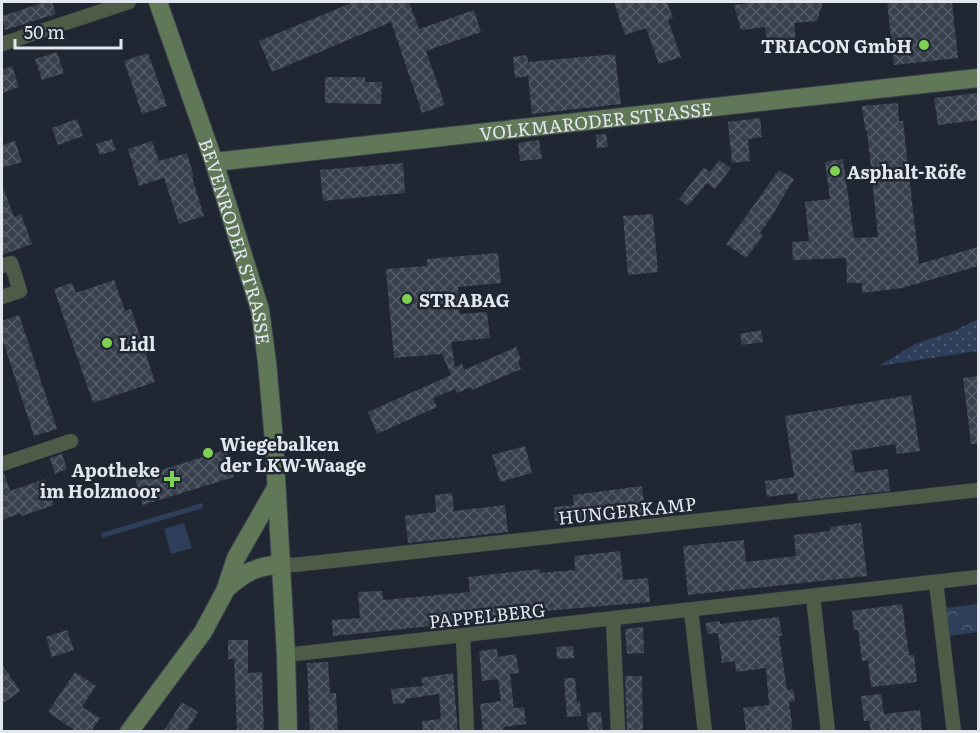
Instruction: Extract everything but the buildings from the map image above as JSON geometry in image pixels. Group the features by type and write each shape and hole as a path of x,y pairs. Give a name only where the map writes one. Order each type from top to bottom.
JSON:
{"street":[{"path":"2,44 129,2"},
{"name":"BEVENRODER STRASSE","path":"158,2 214,162 260,310 267,362 276,488 288,732"},
{"name":"VOLKMARODER STRASSE","path":"214,162 978,78"},
{"path":"2,266 11,262 20,291 2,297"},
{"path":"2,464 71,441"},
{"path":"129,732 203,632 225,591 236,558 276,488"},
{"name":"HUNGERKAMP","path":"279,556 306,564 978,490"},
{"path":"225,591 239,577 279,556 261,542 236,558"},
{"name":"PAPPELBERG","path":"286,655 978,578"},
{"path":"936,582 954,732"},
{"path":"813,596 828,732"},
{"path":"691,610 705,732"},
{"path":"613,619 618,732"},
{"path":"463,636 467,732"}],"green space":[{"path":"978,319 978,351 879,366 915,344 956,330"},
{"path":"202,503 203,508 102,538 101,533"},
{"path":"184,523 192,548 171,554 164,529"},
{"path":"978,604 978,632 949,636 945,608"}],"place":[{"name":"TRIACON GmbH","path":"924,45"},
{"name":"Asphalt-Röfe","path":"835,171"},
{"name":"STRABAG","path":"407,299"},
{"name":"Lidl","path":"107,343"},
{"name":"Wiegebalken der LKW-Waage","path":"208,453"},
{"name":"Apotheke im Holzmoor","path":"172,479"}]}
